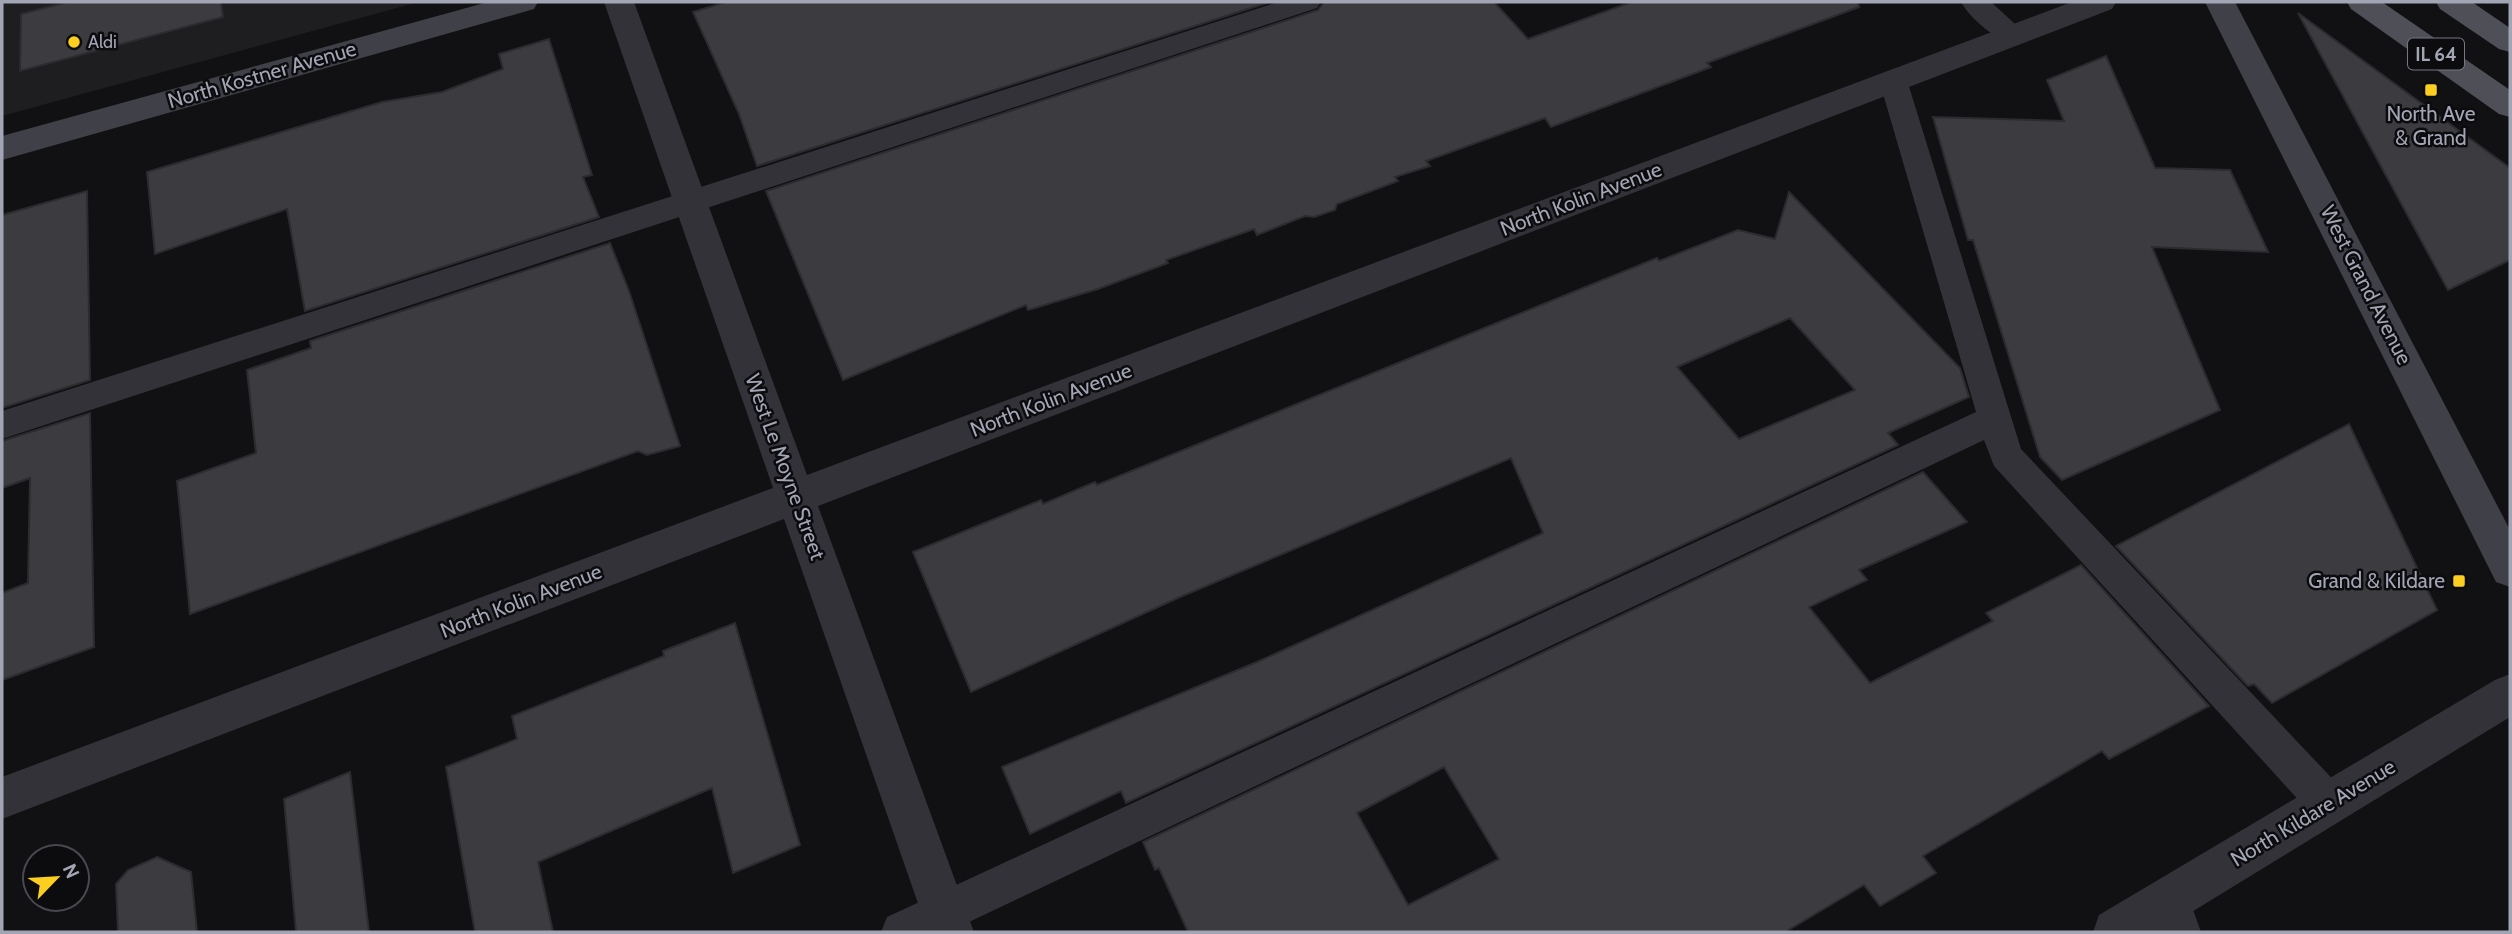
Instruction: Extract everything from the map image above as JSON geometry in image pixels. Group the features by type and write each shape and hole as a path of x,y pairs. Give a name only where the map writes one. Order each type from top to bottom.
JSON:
{"main road":[{"name":"North Kostner Avenue","path":"2,148 523,2"},
{"name":"West Grand Avenue","path":"2220,2 2510,569"},
{"name":"IL 64","path":"2451,2 2510,42"},
{"name":"IL 64","path":"2371,4 2510,106"}],"street":[{"name":"West Le Moyne Street","path":"619,2 947,922"},
{"name":"North Kolin Avenue","path":"2,798 2101,2"},
{"name":"North Kildare Avenue","path":"2116,932 2174,916 2329,804 2510,694"}],"lane":[{"path":"2,425 1307,2"},
{"path":"1974,2 2013,35"},
{"path":"1893,80 2006,456 2329,804"},
{"path":"902,932 947,922 1993,420"}],"shaded area":[{"path":"2,2 419,2 2,116"}],"building":[{"name":"Aldi","path":"67,2 221,2 223,17 20,71 21,14"},
{"path":"726,2 1270,2 757,166 739,114 693,12"},
{"path":"1324,2 1494,2 1528,39 1632,2 1858,2 1859,7 1707,63 1711,67 1551,127 1545,118 1426,161 1430,166 1395,177 1398,181 1337,204 1335,210 1314,217 1305,216 1257,235 1254,229 1166,260 1168,263 1098,289 1028,310 1026,305 843,380 766,191 1318,10"},
{"path":"2298,13 2510,168 2510,260 2448,290"},
{"path":"549,39 592,175 583,177 599,217 305,311 287,209 155,254 147,172 382,102 442,92 503,69 499,54"},
{"path":"2106,56 2155,168 2230,170 2268,252 2152,247 2220,410 2062,480 2040,457 1973,240 1968,240 1933,117 2064,121 2047,80"},
{"path":"87,191 90,380 2,408 2,215"},
{"path":"1789,192 1960,368 1969,397 1888,433 1898,445 1126,803 1121,791 1030,834 1002,767 1257,662 1543,533 1511,458 1180,597 971,692 913,552 1041,500 1043,504 1095,482 1097,485 1657,258 1659,261 1738,230 1775,239","holes":["1790,318 1855,390 1739,439 1677,367"]},
{"path":"610,243 629,291 680,446 647,455 638,451 190,614 177,481 256,453 247,370 311,348 310,341"},
{"path":"90,413 94,647 2,680 2,593 28,583 30,478 2,488 2,441"},
{"path":"2349,424 2437,610 2272,703 2254,684 2248,686 2116,546"},
{"path":"1923,472 1967,522 1859,570 1867,580 1809,607 1870,683 1993,621 1986,613 2081,565 2209,706 2109,759 2102,751 1923,856 1936,873 1880,906 1864,885 1785,932 1188,932 1159,868 1155,870 1143,842","holes":["1444,767 1499,859 1408,905 1357,813"]},
{"path":"735,623 800,845 733,873 712,788 538,862 553,932 475,932 446,767 517,739 512,716 664,656 663,651"},
{"path":"350,772 369,932 296,932 284,799"},
{"path":"157,857 191,872 197,932 118,932 116,884 128,870"}],"place":[{"name":"Aldi","path":"74,42"},
{"name":"North Ave & Grand","path":"2431,90"},
{"name":"Grand & Kildare","path":"2459,581"}]}
